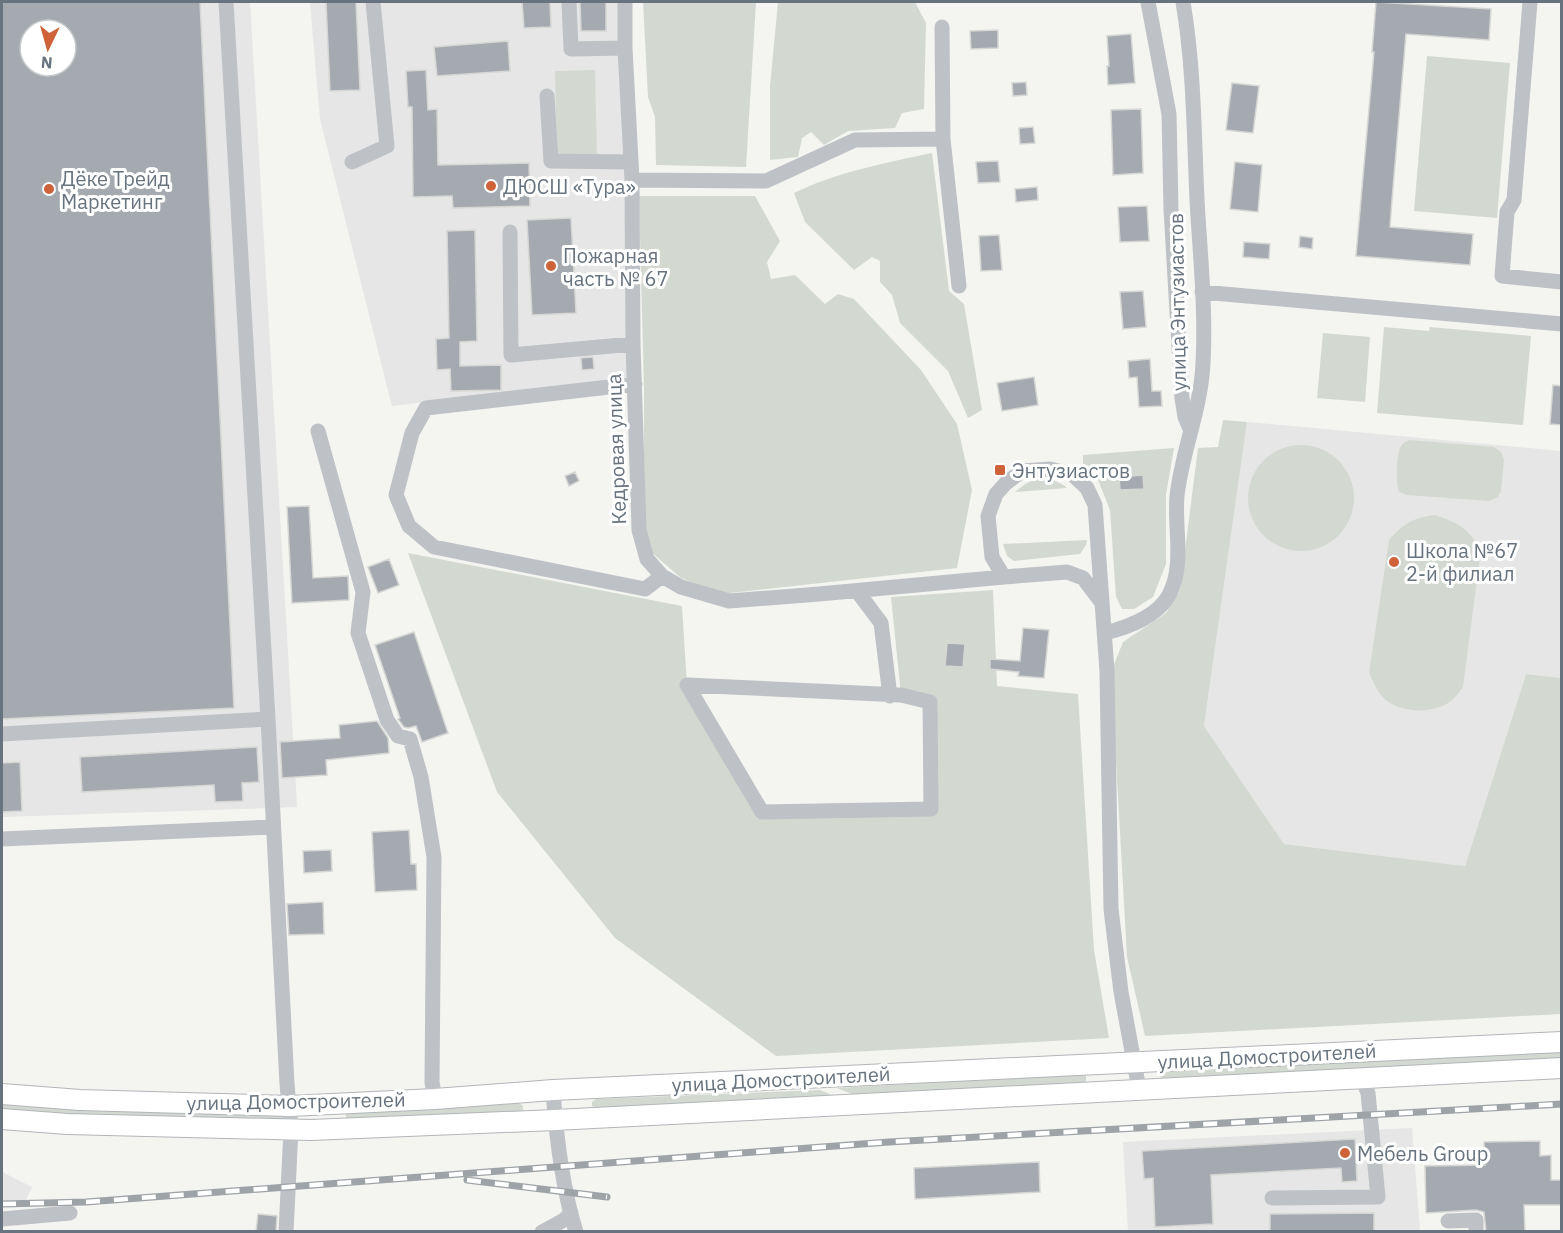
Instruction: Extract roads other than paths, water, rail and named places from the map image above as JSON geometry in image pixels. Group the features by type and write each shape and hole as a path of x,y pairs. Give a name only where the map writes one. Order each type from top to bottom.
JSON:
{"main road":[{"name":"улица Домостроителей","path":"2,1094 80,1100 290,1106 435,1099 553,1090 1562,1042"},
{"name":"улица Домостроителей","path":"2,1119 67,1124 311,1130 555,1120 1562,1068"}],"street":[{"path":"226,2 290,1106 286,1232"},
{"path":"352,162 387,146 373,2"},
{"path":"568,2 571,49 625,48"},
{"name":"Кедровая улица","path":"625,2 625,48 632,180 633,344 639,530 647,559 662,576 681,588 729,601 1067,572 1083,578 1102,603"},
{"path":"1148,2 1169,114 1171,209 1182,398 1185,417 1191,430"},
{"name":"улица Энтузиастов","path":"1105,633 1131,625 1154,612 1168,596 1175,580 1177,498 1183,459 1199,403 1203,363 1202,292 1190,53 1183,2"},
{"path":"1530,2 1514,200 1507,212 1502,276 1562,282"},
{"path":"942,27 943,139 959,286"},
{"path":"547,96 551,161 631,162"},
{"path":"632,180 766,181 855,140 943,139"},
{"path":"1171,209 1197,207"},
{"path":"510,232 511,355 633,344"},
{"path":"1202,292 1562,324"},
{"path":"635,384 426,408 412,433 396,495 409,526 434,547 645,589 662,576"},
{"path":"318,431 363,592 358,633 387,720 398,736 410,739 421,777 434,857 432,1082 435,1099"},
{"path":"1004,577 992,557 988,516 996,494 1022,471 1050,469 1072,474 1087,488 1095,505 1105,633 1111,909 1121,992 1139,1089"},
{"path":"857,591 881,623 890,696"},
{"path":"687,685 890,696 901,695 930,702 931,809 762,812 687,685"},
{"path":"2,734 268,719"},
{"path":"2,839 273,826"},
{"path":"1272,1198 1378,1197 1369,1100 1362,1078"},
{"path":"553,1090 555,1120 570,1213 576,1232"},
{"path":"2,1219 70,1213"},
{"path":"542,1232 564,1220 570,1213"},
{"path":"1448,1221 1476,1220 1476,1232"}],"railway":[{"path":"2,1204 86,1202 889,1142 1562,1104"},
{"path":"467,1180 607,1197"}],"place":[{"name":"ДЮСШ «Тура»","path":"491,186"},
{"name":"Дёке Трейд Маркетинг","path":"49,189"},
{"name":"Пожарная часть № 67","path":"551,266"},
{"name":"Энтузиастов","path":"1000,470"},
{"name":"Школа №67 2-й филиал","path":"1394,562"},
{"name":"Мебель Group","path":"1345,1153"}]}
